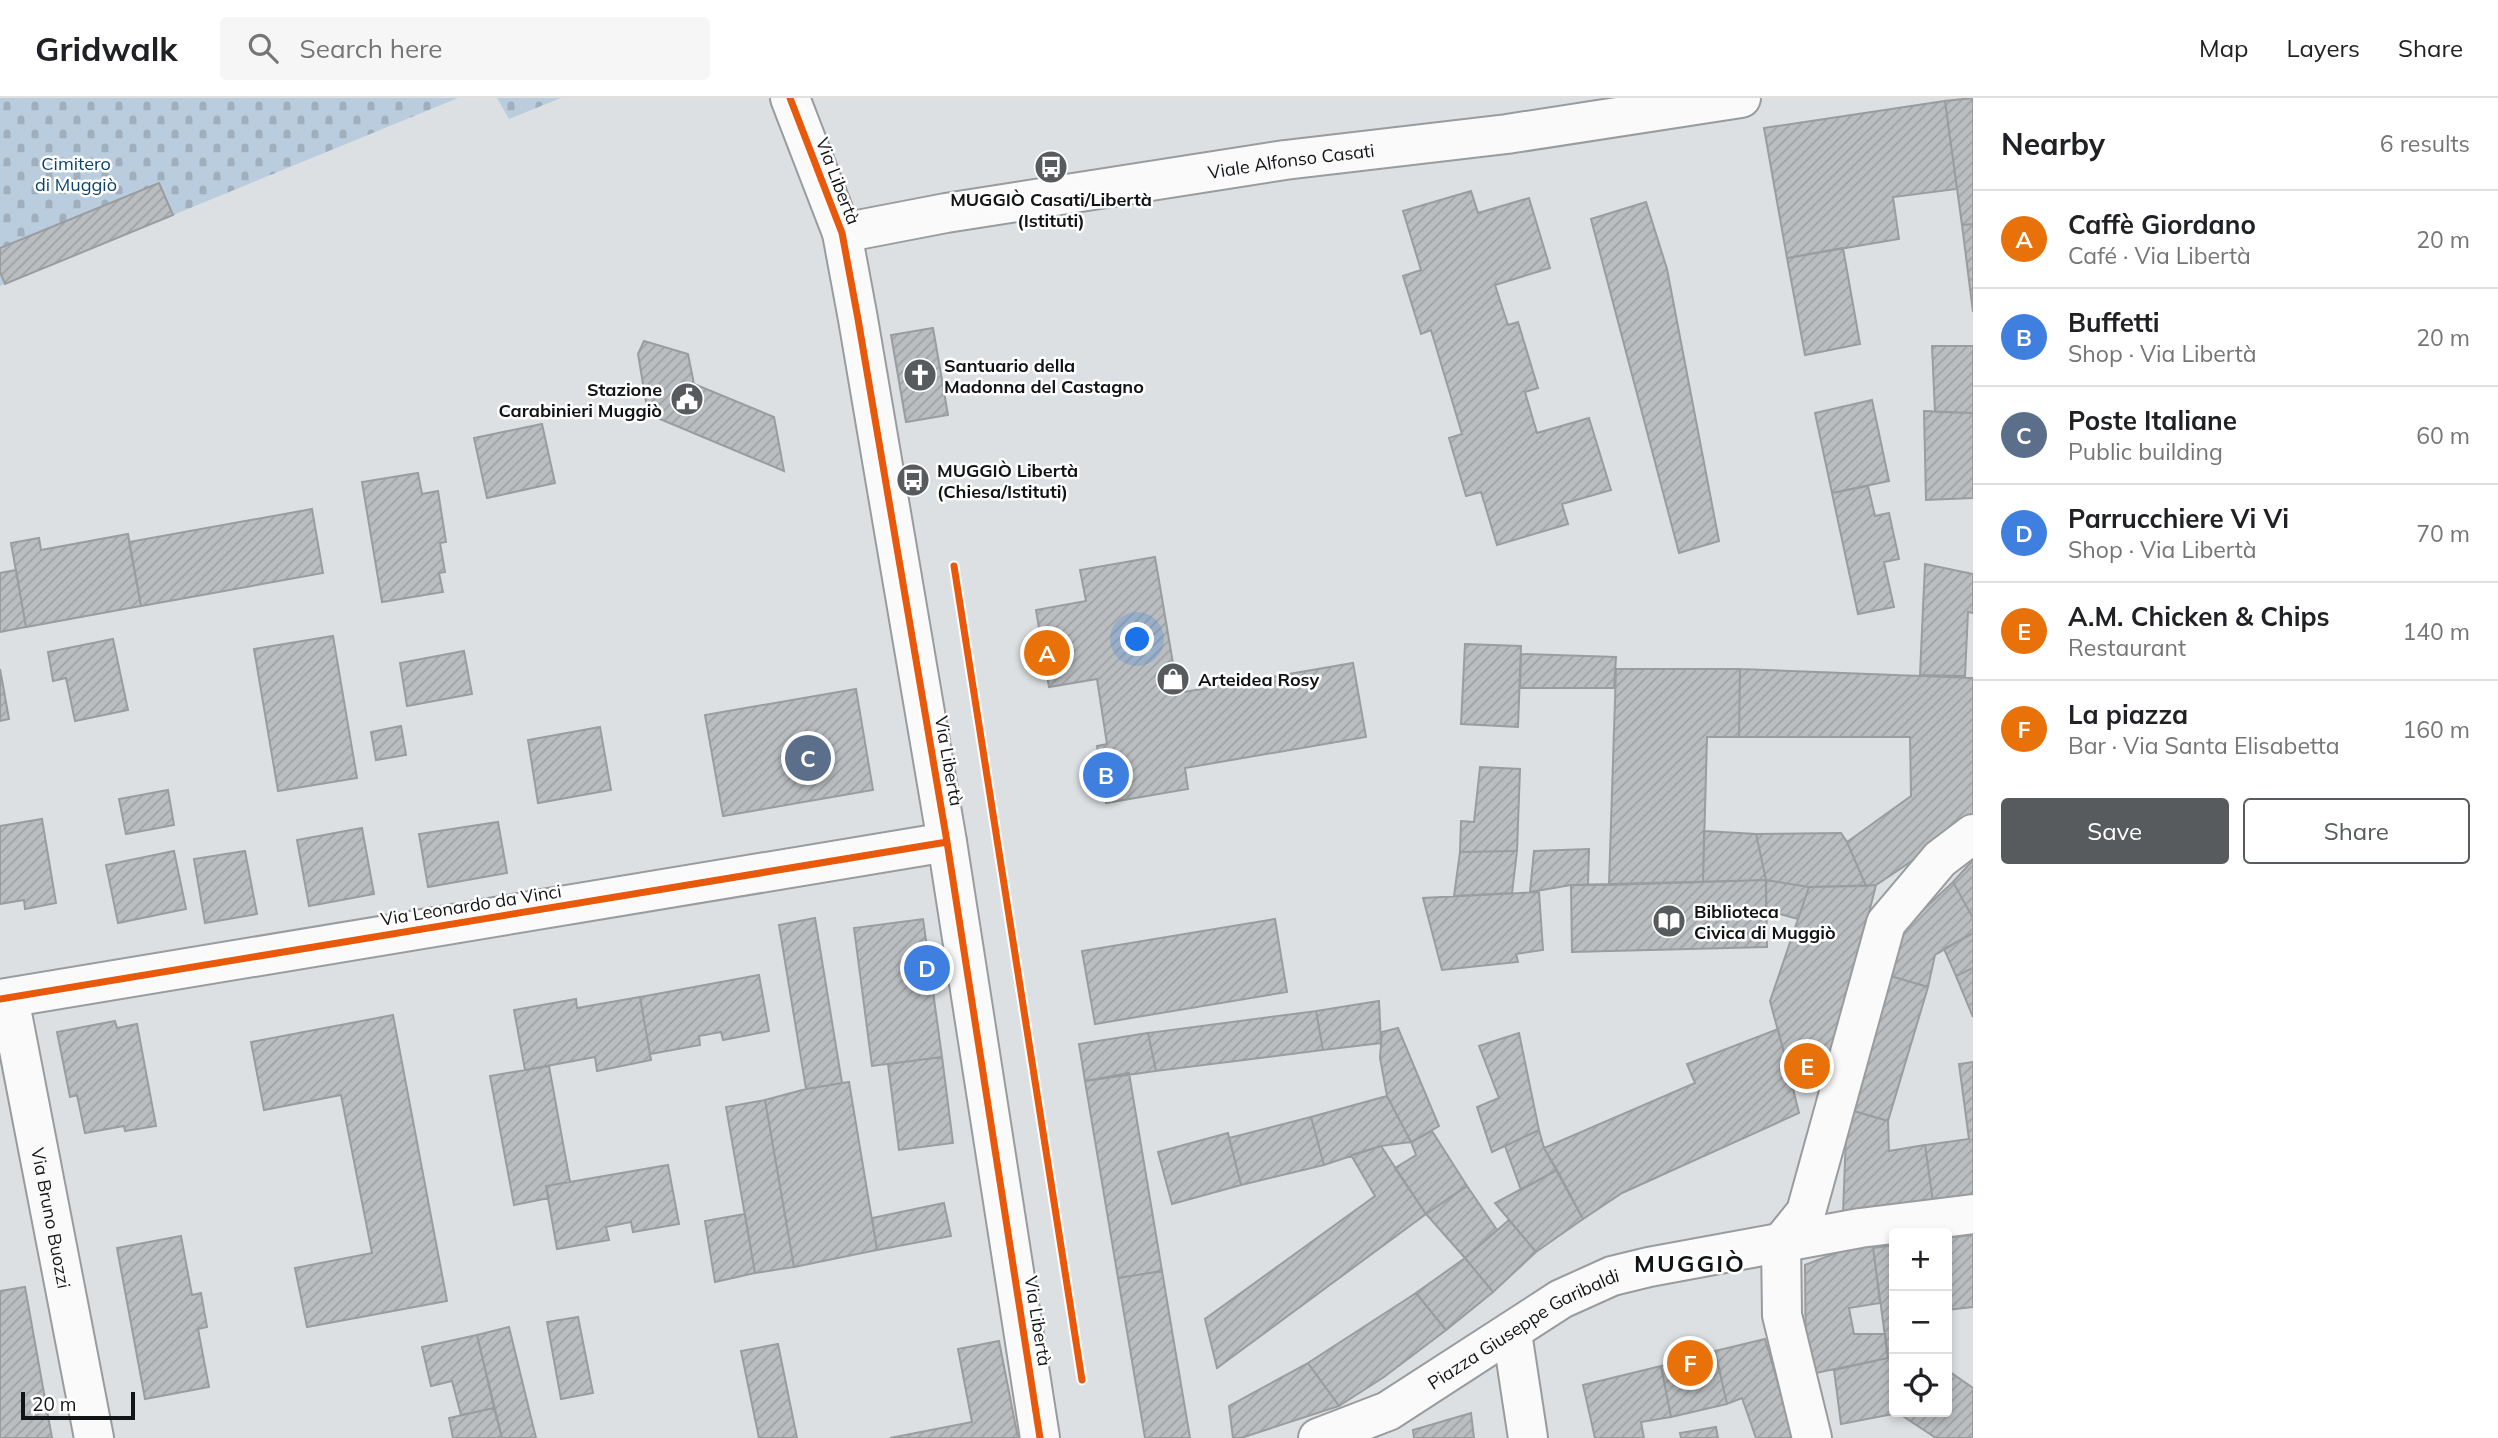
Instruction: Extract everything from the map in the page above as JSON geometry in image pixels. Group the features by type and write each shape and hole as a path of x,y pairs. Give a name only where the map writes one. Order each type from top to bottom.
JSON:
{"street":[{"name":"Via Libertà","path":"790,98 842,233 947,842 1040,1438"},
{"name":"Viale Alfonso Casati","path":"842,233 946,213 1285,160 1507,134 1741,98"},
{"path":"1812,1438 1782,1315 1781,1242 1806,1212 1886,923 1940,859 1973,834"},
{"name":"Via Leonardo da Vinci","path":"4,999 947,842"},
{"name":"Via Bruno Buozzi","path":"4,999 94,1438"},
{"name":"Piazza Giuseppe Garibaldi","path":"1318,1438 1388,1411 1561,1299 1612,1276 1860,1228 1973,1214"},
{"path":"1512,1333 1528,1438"}],"green space":[{"name":"Cimitero di Muggiò","path":"0,98 458,98 0,286"},
{"path":"497,98 561,98 509,119"}],"building":[{"path":"1973,98 1973,224 1962,225 1945,101"},
{"path":"1945,101 1957,189 1893,197 1899,239 1787,258 1764,128"},
{"path":"159,183 173,215 5,284 0,272 0,248"},
{"path":"1471,191 1478,213 1529,198 1550,268 1495,285 1508,325 1518,322 1538,388 1525,392 1537,433 1589,418 1611,490 1562,504 1568,524 1497,545 1481,492 1466,496 1449,438 1462,434 1431,330 1421,334 1403,276 1421,270 1403,211"},
{"path":"1646,202 1667,269 1719,541 1679,553 1591,219"},
{"path":"1973,224 1973,312 1962,225"},
{"path":"1843,248 1860,344 1805,355 1787,258"},
{"name":"Santuario della Madonna del Castagno","path":"933,328 948,415 906,422 891,335"},
{"name":"Stazione Carabinieri Muggiò","path":"644,341 688,354 694,384 774,417 784,471 648,414 638,354"},
{"path":"1932,346 1973,346 1973,413 1935,412"},
{"path":"1872,400 1889,481 1832,493 1815,413"},
{"path":"1924,411 1973,413 1973,498 1926,500"},
{"path":"542,424 555,483 487,498 474,438"},
{"path":"418,473 422,494 438,491 446,542 440,543 445,572 439,573 443,592 382,602 362,482"},
{"path":"1868,486 1875,516 1889,513 1899,559 1884,562 1894,607 1858,614 1832,493"},
{"path":"312,509 323,573 141,606 129,542"},
{"path":"128,534 141,606 26,627 11,543 39,538 41,550"},
{"path":"1155,557 1178,693 1353,663 1366,737 1185,768 1188,789 1106,803 1097,746 1107,744 1097,679 1049,687 1036,610 1086,601 1080,570"},
{"path":"1925,564 1973,574 1973,613 1968,612 1965,676 1920,675"},
{"path":"16,570 26,627 0,632 0,573"},
{"path":"333,636 357,778 278,791 254,649"},
{"path":"113,639 128,710 75,721 66,678 53,681 48,652"},
{"path":"1465,644 1521,646 1518,727 1461,724"},
{"path":"464,651 472,694 407,706 400,663"},
{"path":"1521,654 1616,657 1614,688 1520,688"},
{"path":"0,669 9,719 0,721"},
{"path":"1616,669 1740,669 1739,737 1707,737 1703,882 1609,885"},
{"path":"1740,669 1973,678 1973,820 1876,885 1866,886 1847,842 1911,796 1910,737 1739,737"},
{"path":"856,689 873,790 723,816 705,715"},
{"path":"401,726 406,755 376,760 371,732"},
{"path":"600,727 611,790 538,803 528,740"},
{"path":"1480,767 1520,769 1517,851 1460,852 1461,821 1474,822"},
{"path":"168,790 174,825 126,834 119,799"},
{"path":"42,819 56,903 25,909 24,900 0,904 0,826"},
{"path":"498,822 507,873 428,887 419,834"},
{"path":"362,828 374,894 309,906 297,840"},
{"path":"1704,831 1756,834 1766,880 1703,882"},
{"path":"1841,833 1866,886 1809,887 1766,880 1756,834"},
{"path":"1589,849 1588,885 1530,892 1534,851"},
{"path":"174,851 186,909 118,923 106,865"},
{"path":"245,851 257,914 205,923 194,859"},
{"path":"1517,851 1512,893 1454,896 1460,852"},
{"path":"1973,860 1973,918 1953,882"},
{"path":"1766,880 1809,887 1798,919 1766,910"},
{"path":"1766,880 1767,947 1572,952 1571,885"},
{"path":"1953,882 1973,918 1973,933 1935,955 1928,987 1887,975 1898,933"},
{"path":"1876,885 1828,1075 1792,1083 1770,1001 1809,887"},
{"path":"1539,892 1543,950 1516,954 1518,962 1442,970 1423,898"},
{"path":"815,918 842,1083 806,1089 779,925"},
{"path":"923,919 942,1057 872,1066 854,928"},
{"path":"1275,919 1287,992 1095,1024 1082,951"},
{"path":"1973,933 1973,968 1956,976 1944,949"},
{"path":"1973,968 1973,1017 1956,976"},
{"path":"759,975 769,1031 723,1040 721,1032 699,1036 700,1045 650,1054 640,997"},
{"path":"1887,975 1928,987 1888,1121 1847,1109"},
{"path":"640,997 651,1060 597,1071 595,1057 525,1070 514,1010 576,999 577,1008"},
{"path":"1379,1001 1381,1043 1323,1050 1316,1011"},
{"path":"1316,1011 1323,1050 1156,1071 1148,1033"},
{"path":"393,1015 447,1301 307,1327 295,1268 372,1253 341,1095 264,1110 251,1042"},
{"path":"115,1021 117,1028 137,1024 156,1126 125,1131 124,1126 85,1133 77,1095 70,1097 57,1032"},
{"path":"1398,1028 1439,1126 1411,1142 1387,1096 1380,1058 1382,1032"},
{"path":"1778,1029 1799,1113 1622,1193 1583,1219 1544,1148 1695,1083 1687,1064"},
{"path":"1148,1033 1156,1071 1085,1081 1079,1044"},
{"path":"1519,1033 1539,1130 1492,1152 1477,1107 1499,1098 1479,1046"},
{"path":"942,1057 953,1143 899,1150 888,1064"},
{"path":"1973,1062 1973,1197 1933,1202 1925,1145 1969,1139 1959,1064"},
{"path":"549,1066 570,1182 546,1186 549,1198 514,1205 490,1076"},
{"path":"1129,1073 1162,1271 1118,1278 1085,1081"},
{"path":"849,1082 877,1250 794,1267 765,1100 806,1089"},
{"path":"1387,1096 1411,1142 1381,1146 1324,1165 1311,1117"},
{"path":"765,1100 794,1267 755,1273 726,1107"},
{"path":"1847,1109 1888,1121 1889,1151 1925,1145 1933,1202 1843,1213"},
{"path":"1311,1117 1324,1165 1241,1185 1229,1138"},
{"path":"1539,1130 1544,1148 1557,1170 1521,1190 1505,1146"},
{"path":"1432,1131 1467,1186 1426,1214 1395,1168 1416,1155 1411,1142"},
{"path":"1228,1133 1241,1185 1172,1204 1158,1152"},
{"path":"1381,1146 1426,1214 1217,1368 1205,1319 1375,1196 1351,1155"},
{"path":"668,1165 679,1224 633,1232 631,1222 606,1227 609,1240 557,1249 546,1186"},
{"path":"1557,1170 1583,1219 1536,1252 1495,1203"},
{"path":"1467,1186 1497,1230 1465,1258 1426,1214"},
{"path":"944,1203 951,1236 877,1250 872,1218"},
{"path":"745,1214 755,1273 715,1282 705,1221"},
{"path":"1509,1220 1536,1252 1493,1292 1465,1258"},
{"path":"1973,1235 1973,1307 1952,1309 1952,1237"},
{"path":"181,1236 192,1295 201,1293 207,1327 198,1329 209,1387 145,1399 117,1248"},
{"path":"1872,1239 1880,1303 1849,1308 1854,1334 1885,1334 1888,1358 1806,1375 1805,1265"},
{"path":"1889,1246 1889,1415 1841,1424 1834,1370 1888,1358 1873,1248"},
{"path":"1465,1258 1493,1292 1446,1330 1416,1293"},
{"path":"1162,1271 1190,1438 1145,1438 1118,1278"},
{"path":"25,1287 52,1438 0,1438 0,1291"},
{"path":"1416,1293 1446,1330 1384,1377 1339,1406 1308,1363"},
{"path":"578,1317 593,1393 561,1399 547,1322"},
{"path":"509,1327 536,1438 502,1438 477,1335"},
{"path":"477,1335 494,1408 461,1415 452,1381 431,1386 422,1347"},
{"path":"1765,1339 1794,1438 1756,1438 1742,1398 1727,1404 1715,1351"},
{"path":"999,1341 1018,1438 890,1438 972,1422 958,1349"},
{"path":"778,1344 797,1438 759,1438 741,1351"},
{"path":"1715,1351 1727,1404 1671,1417 1661,1366"},
{"path":"1308,1363 1339,1406 1241,1438 1233,1438 1229,1406"},
{"path":"1661,1366 1671,1417 1641,1422 1644,1438 1595,1438 1583,1385"},
{"path":"1952,1373 1973,1388 1973,1438 1936,1438 1904,1417 1952,1417"},
{"path":"494,1408 502,1438 453,1438 449,1418"},
{"path":"1471,1413 1474,1438 1414,1438 1413,1430"},
{"path":"1716,1427 1718,1438 1681,1438 1680,1433"}],"cycle path":[{"path":"790,98 842,233 947,842 1040,1438"},
{"path":"954,566 1082,1380"},
{"path":"0,999 947,842"}],"place":[{"name":"MUGGIÒ Casati/Libertà (Istituti)","path":"1051,167"},
{"name":"Santuario della Madonna del Castagno","path":"920,375"},
{"name":"Stazione Carabinieri Muggiò","path":"687,399"},
{"name":"MUGGIÒ Libertà (Chiesa/Istituti)","path":"913,480"},
{"name":"Caffè Giordano","path":"1047,653"},
{"name":"Arteidea Rosy","path":"1173,679"},
{"name":"Poste Italiane","path":"808,758"},
{"name":"Buffetti","path":"1106,775"},
{"name":"Biblioteca Civica di Muggiò","path":"1669,921"},
{"name":"Parrucchiere Vi Vi","path":"927,968"},
{"name":"A.M. Chicken & Chips","path":"1807,1066"},
{"name":"La piazza","path":"1690,1363"}],"district":[{"name":"MUGGIÒ","path":"1690,1263"}]}
